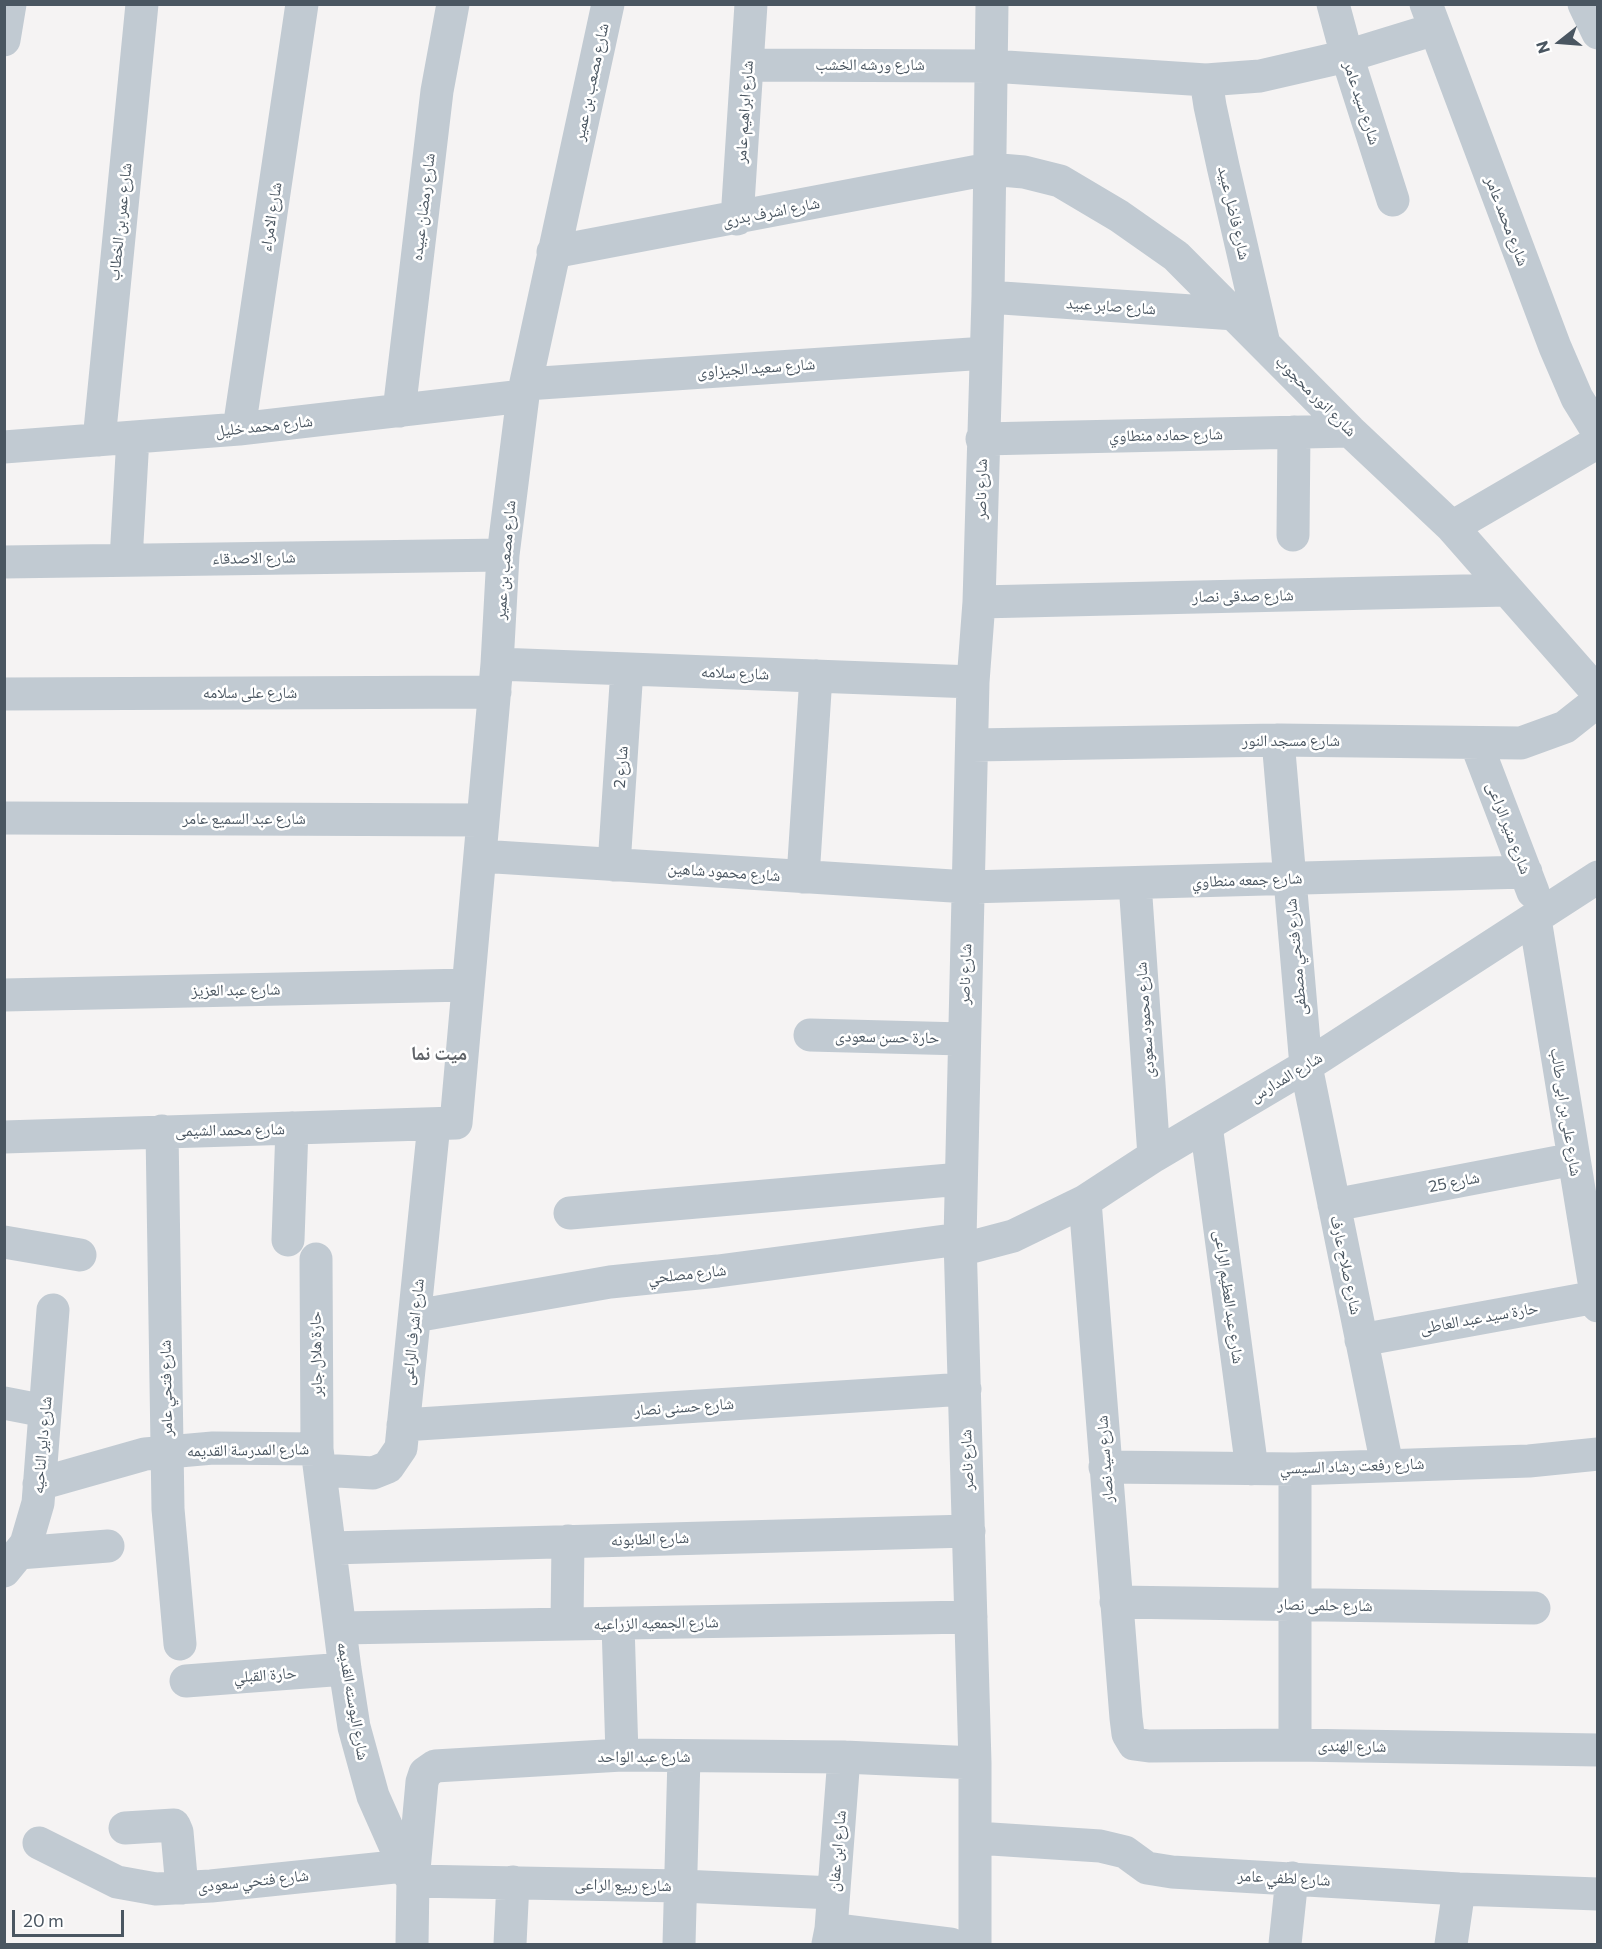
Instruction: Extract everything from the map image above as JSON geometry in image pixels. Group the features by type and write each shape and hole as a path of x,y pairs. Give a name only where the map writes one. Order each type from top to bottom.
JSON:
{"street":[{"path":"4,40 10,4"},
{"name":"شارع عمر بن الخطاب","path":"99,440 142,4"},
{"name":"شارع الامراء","path":"239,429 302,4"},
{"name":"شارع رمضان عبيده","path":"399,411 437,91 453,4"},
{"name":"شارع مصعب بن عمير","path":"445,1124 468,985 496,678 503,555 524,390 608,4"},
{"name":"شارع ابراهيم عامر","path":"737,219 751,4"},
{"name":"شارع ناصر","path":"975,1944 975,1763 960,1244 973,682 979,602 982,439 988,297 992,4"},
{"name":"شارع سيد عامر","path":"1333,4 1347,56 1393,200"},
{"path":"1584,4 1598,33"},
{"path":"992,66 1206,80 1260,76 1347,56 1431,17"},
{"name":"شارع محمد عامر","path":"1431,17 1555,347 1577,398 1598,432"},
{"name":"شارع ورشه الخشب","path":"748,64 992,66"},
{"name":"شارع فاضل عبيد","path":"1206,80 1264,344"},
{"name":"شارع اشرف بدرى","path":"553,252 737,219 989,169"},
{"name":"شارع انور محجوب","path":"989,169 1024,172 1060,181 1119,216 1176,256 1350,431 1452,527 1598,693"},
{"name":"شارع صابر عبيد","path":"988,297 1235,314"},
{"name":"شارع سعيد الجيزاوى","path":"524,390 986,353"},
{"name":"شارع محمد خليل","path":"4,447 239,429 399,411 524,390"},
{"name":"شارع حماده منطاوي","path":"982,439 1350,431"},
{"path":"1293,535 1294,432"},
{"path":"126,560 133,437"},
{"path":"1452,527 1598,442"},
{"name":"شارع الاصدقاء","path":"4,562 503,555"},
{"name":"شارع صدقى نصار","path":"979,602 1507,590"},
{"name":"شارع سلامه","path":"496,678 627,669 973,682"},
{"name":"شارع 2","path":"614,864 627,669"},
{"path":"803,877 816,676"},
{"name":"شارع على سلامه","path":"4,694 496,678"},
{"name":"شارع مسجد النور","path":"973,745 1278,740 1521,743 1565,727 1598,701"},
{"name":"شارع فتحي مصطفى","path":"1278,740 1306,1066"},
{"name":"شارع منير الراعى","path":"1476,743 1526,872 1538,916"},
{"name":"شارع عبد السميع عامر","path":"4,818 483,820"},
{"name":"شارع محمود شاهين","path":"480,856 968,887"},
{"name":"شارع جمعه منطاوي","path":"968,887 1526,872"},
{"name":"شارع المدارس","path":"960,1244 1013,1236 1085,1201 1154,1156 1306,1066 1598,877"},
{"name":"شارع محمود سعودى","path":"1135,883 1154,1156"},
{"name":"شارع على بن ابى طالب","path":"1538,916 1597,1301"},
{"name":"شارع عبد العزيز","path":"4,995 468,985"},
{"name":"حارة حسن سعودى","path":"810,1035 963,1039"},
{"name":"شارع صلاح عارف","path":"1306,1066 1387,1465"},
{"name":"شارع محمد الشيمى","path":"4,1137 445,1124"},
{"name":"شارع اشرف الراعى","path":"319,1460 373,1473 388,1467 401,1448 415,1316 445,1124"},
{"name":"شارع عبد العظيم الراعى","path":"1206,1125 1252,1469"},
{"path":"288,1240 292,1128"},
{"name":"شارع فتحي عامر","path":"162,1131 168,1509 180,1644"},
{"name":"شارع 25","path":"1334,1205 1574,1159"},
{"path":"570,1213 961,1179"},
{"name":"شارع سيد نصار","path":"1085,1201 1126,1718"},
{"path":"4,1242 80,1255"},
{"name":"شارع مصلحي","path":"415,1316 610,1282 960,1244"},
{"name":"حارة هلال جابر","path":"315,1259 319,1460"},
{"name":"حارة سيد عبد العاطى","path":"1361,1340 1597,1301"},
{"name":"شارع داير الناحيه","path":"15,1545 38,1503 53,1310"},
{"name":"شارع حسنى نصار","path":"403,1425 965,1389"},
{"path":"4,1403 45,1411"},
{"name":"شارع المدرسة القديمه","path":"39,1484 145,1454 213,1448 319,1460"},
{"name":"شارع رفعت رشاد السيسي","path":"1105,1467 1295,1469 1499,1462 1598,1454"},
{"name":"شارع البوسته القديمه","path":"319,1460 345,1669 362,1761 373,1796 409,1873 412,1944"},
{"path":"1295,1469 1295,1745"},
{"name":"شارع الطابونه","path":"330,1548 969,1531"},
{"path":"567,1624 568,1541"},
{"path":"15,1545 108,1546"},
{"name":"شارع حلمى نصار","path":"1116,1602 1534,1608"},
{"name":"شارع الجمعيه الزراعيه","path":"340,1628 971,1617"},
{"path":"618,1624 622,1755"},
{"name":"حارة القبلي","path":"186,1681 345,1669"},
{"name":"شارع الهندى","path":"1126,1718 1128,1734 1134,1744 1149,1746 1295,1745 1598,1750"},
{"name":"شارع عبد الواحد","path":"409,1873 422,1782 425,1773 431,1767 622,1755 844,1757 975,1763"},
{"path":"679,1944 684,1757"},
{"name":"شارع ابن عفان","path":"829,1936 844,1757"},
{"path":"125,1828 174,1825 177,1832 182,1888"},
{"name":"شارع لطفي عامر","path":"976,1838 1100,1846 1125,1852 1147,1868 1172,1872 1459,1889 1598,1894"},
{"name":"شارع فتحي سعودى","path":"39,1843 117,1882 156,1889 409,1873"},
{"name":"شارع ربيع الراعى","path":"409,1873 513,1882 682,1886 833,1893"},
{"path":"1285,1944 1292,1878"},
{"path":"510,1944 513,1882"},
{"path":"1451,1944 1459,1889"},
{"path":"829,1936 951,1944"}],"district":[{"name":"ميت نما","path":"439,1053"}]}
